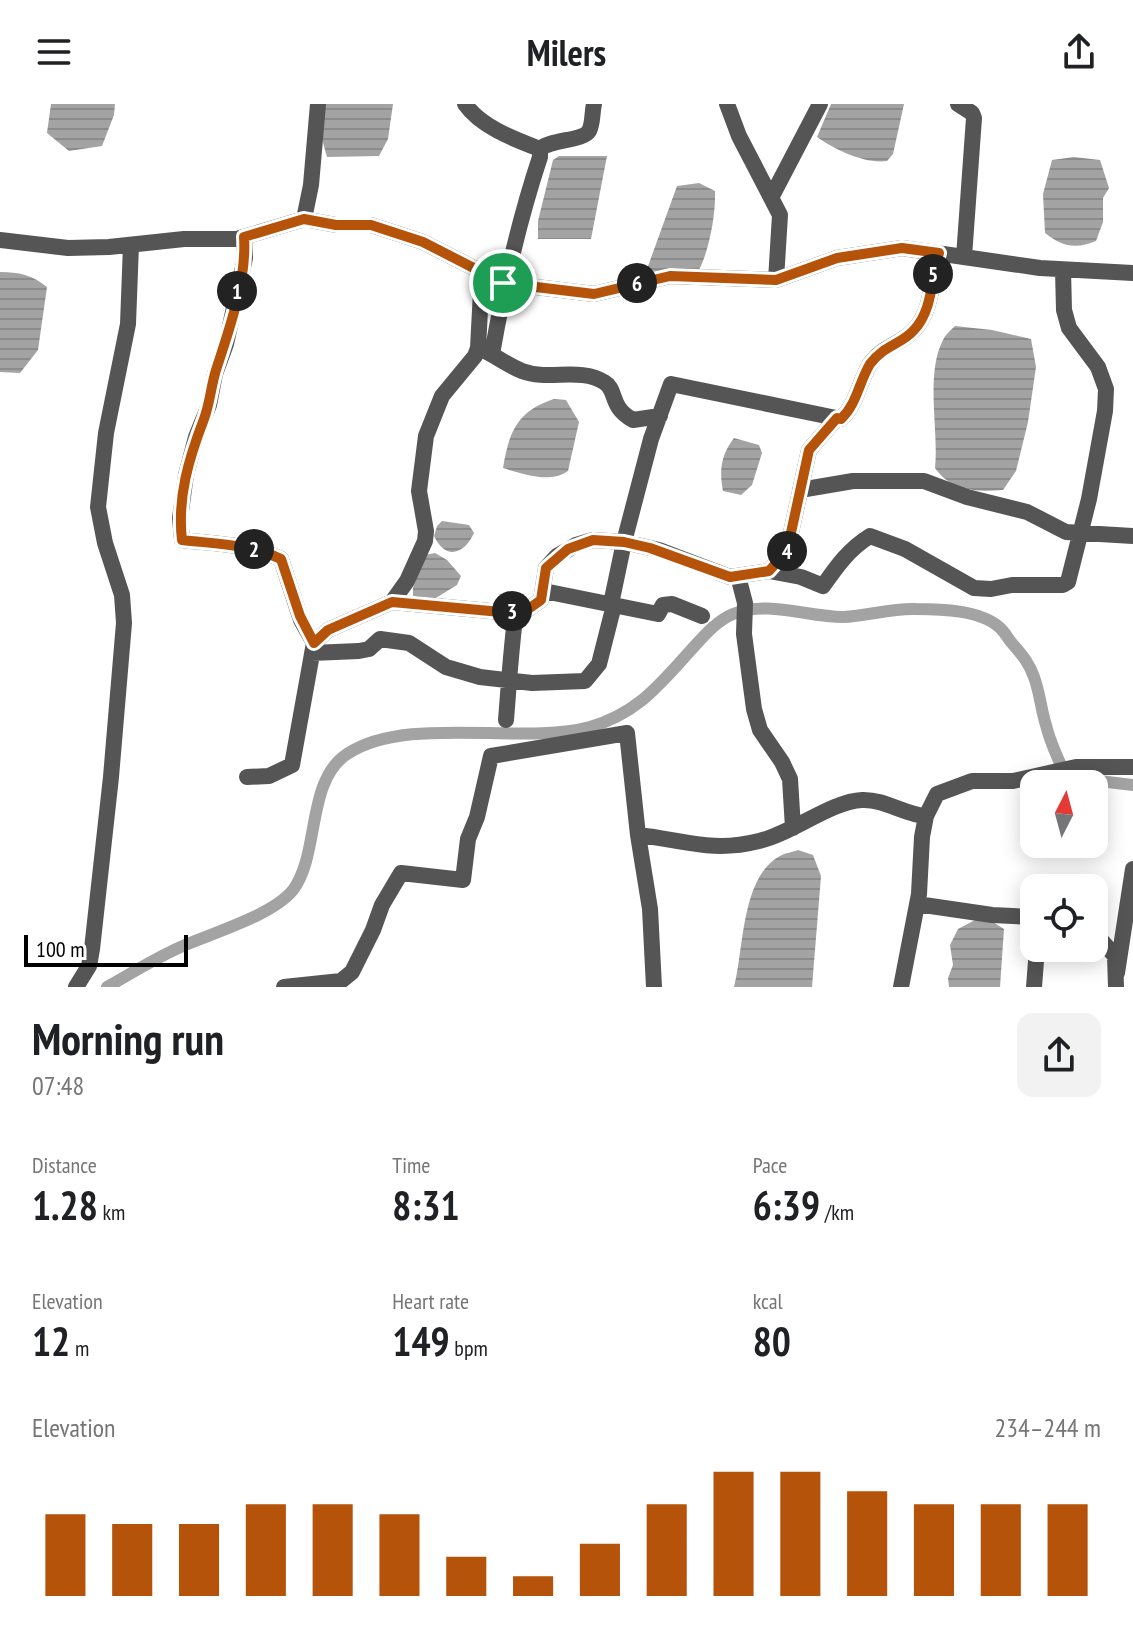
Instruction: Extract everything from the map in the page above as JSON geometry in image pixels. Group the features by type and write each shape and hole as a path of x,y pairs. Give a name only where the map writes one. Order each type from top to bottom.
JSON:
{"street":[{"path":"304,219 311,185 318,104"},
{"path":"465,104 503,134 540,149"},
{"path":"540,149 549,142 585,135 590,130 594,104"},
{"path":"727,104 739,136 780,215 776,280"},
{"path":"772,196 820,104"},
{"path":"958,104 972,113 974,118 964,257"},
{"path":"392,602 407,581 425,541 419,491 426,436 442,396 475,356 485,351 540,149"},
{"path":"0,240 68,248 244,237 304,219 336,225 371,225 423,242 503,283 594,294 670,276 776,280 837,258 902,248 1063,270 1133,273"},
{"path":"244,237 245,258 226,344 186,475 180,518 182,540 235,545 281,559 313,648"},
{"path":"76,987 89,966 92,949 124,623 122,595 105,543 98,507 106,433 128,324 128,258 131,245"},
{"path":"313,648 359,651 369,649 380,639 409,643 455,671 480,677 532,683 585,681 590,678 599,664 624,542 671,384 841,419 849,411 873,361 917,326 927,308 939,253"},
{"path":"247,777 269,776 292,765 313,648 328,630 392,602 516,611 533,606 541,600 546,568 568,549 593,540 624,542 659,550 722,575 769,571 801,577 823,586 840,561 870,536 905,549 974,588 1063,585 1070,578 1089,499 1106,389 1098,367 1069,328 1064,310 1063,270"},
{"path":"482,272 485,351"},
{"path":"485,351 522,371 558,377 582,376 605,382 611,388 615,406 633,420 660,416"},
{"path":"769,571 787,551 809,450 837,418"},
{"path":"800,490 853,481 924,481 967,497 1027,512 1057,528 1079,533 1133,536"},
{"path":"738,576 745,603 754,709 760,730 790,779 793,828"},
{"path":"544,591 658,614 663,605 672,604 702,616"},
{"path":"506,720 509,661 516,611"},
{"path":"284,987 341,981 352,972 382,905 401,873 463,880 468,839 477,817 491,756 627,733 650,909 654,987"},
{"path":"901,987 917,904 926,816 937,794 972,781 1013,781 1048,771 1103,766 1133,767"},
{"path":"638,835 721,848 760,841 859,800 878,801 916,816 926,816"},
{"path":"1116,980 1133,869"},
{"path":"917,904 1020,916"},
{"path":"1108,948 1115,956 1116,980"},
{"path":"1034,987 1036,962"}],"shaded area":[{"path":"51,104 115,104 102,146 69,151 47,133"},
{"path":"323,104 393,104 388,139 379,156 327,157 320,132"},
{"path":"831,104 904,104 893,154 887,161 850,155 817,137"},
{"path":"559,156 607,156 591,239 538,239 538,221 553,160"},
{"path":"1074,157 1100,160 1109,188 1103,198 1103,222 1096,241 1076,246 1063,244 1045,233 1043,194 1052,160"},
{"path":"699,183 715,191 715,200 709,242 699,270 660,273 647,269 677,186"},
{"path":"0,272 25,275 47,287 38,350 20,373 0,372"},
{"path":"955,326 1031,339 1036,367 1028,422 1016,471 1003,490 983,491 956,486 935,468 935,370 943,340"},
{"path":"554,399 566,400 579,422 568,471 545,477 503,468 508,444 517,424 531,410"},
{"path":"734,438 759,445 762,453 752,485 741,495 723,491 722,483 724,457"},
{"path":"442,521 469,525 474,533 460,550 443,549 434,536"},
{"path":"435,553 447,560 461,576 457,585 431,601 413,597 413,588 425,555"},
{"path":"798,850 813,855 821,876 812,987 734,987 746,915 758,880 767,866 780,856"},
{"path":"977,919 993,922 1004,929 1000,987 949,987 948,978 953,965 950,945 958,929"}],"waterway":[{"path":"107,987 164,955 257,915 284,899 301,875 325,782 334,766 347,754 372,742 401,736 562,732 607,721 635,706 658,686 715,625 746,610 774,609 843,617 926,609 960,612 991,621 1001,629 1030,667 1050,738 1066,777 1133,785"}],"route":[{"path":"304,219 336,225 371,225 423,242 503,283 594,294 670,276 776,280 837,258 902,248 939,253 927,308 914,331 887,347 873,361 849,411 841,419 837,418 809,450 787,551 769,571 730,577 659,550 624,542 593,540 557,556 546,568 541,600 527,610 489,611 392,602 328,630 314,643 300,616 281,559 235,545 182,540 180,518 190,455 209,405 215,374 226,344 245,258 244,237 304,219"}]}
